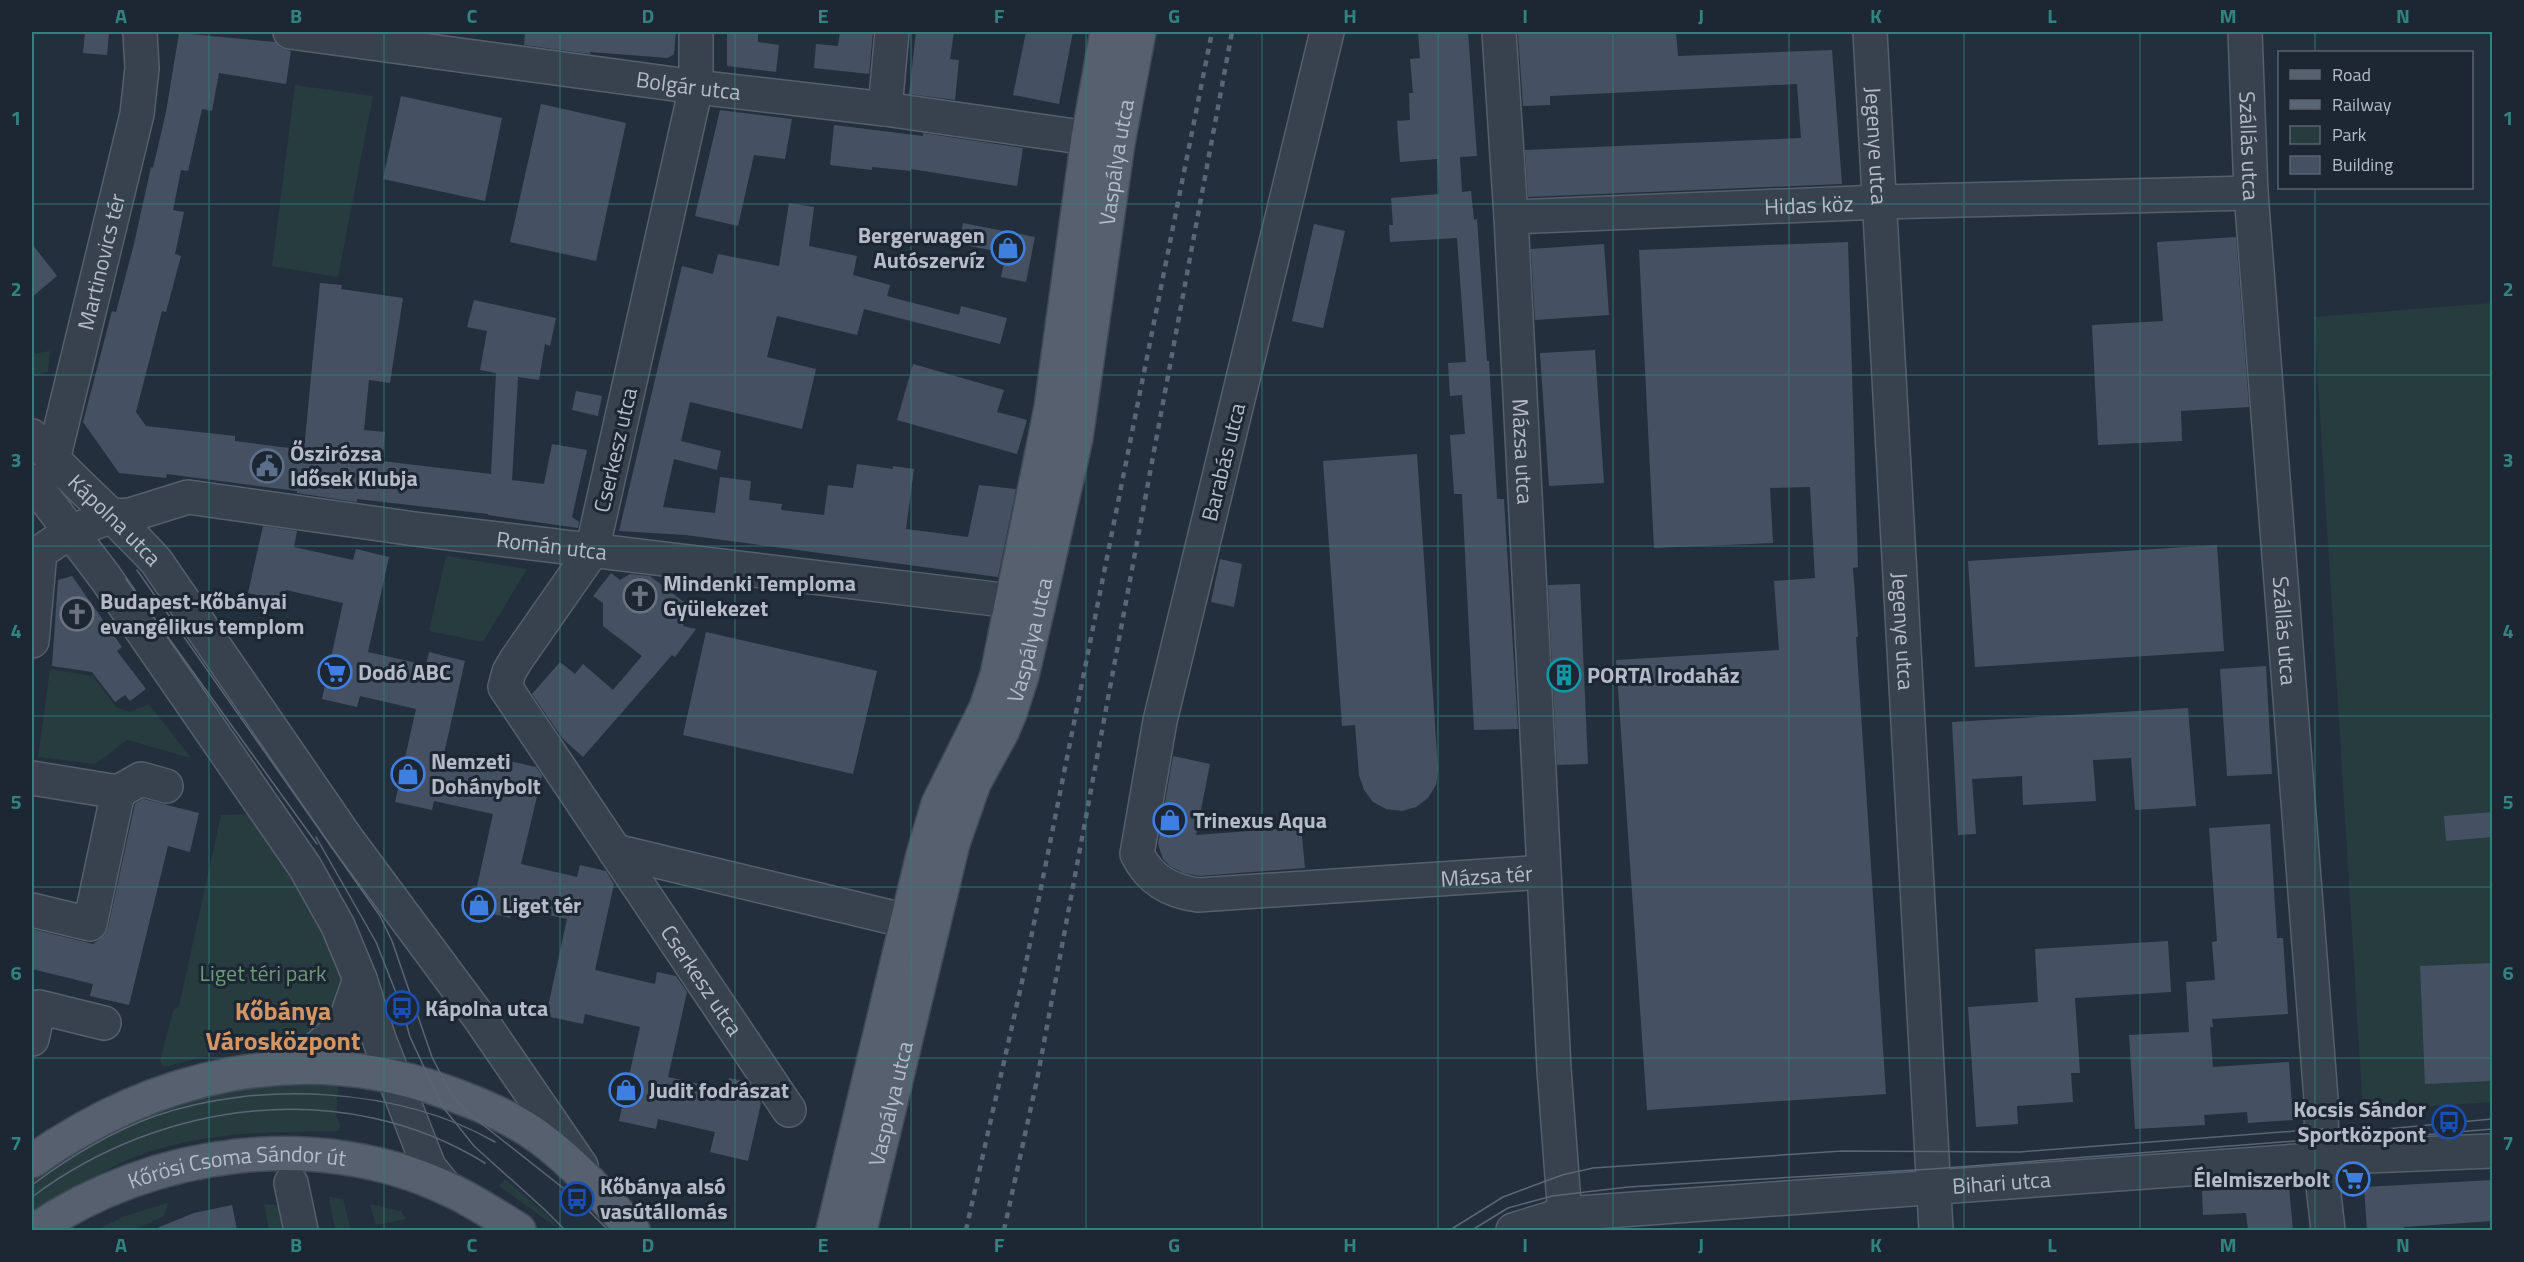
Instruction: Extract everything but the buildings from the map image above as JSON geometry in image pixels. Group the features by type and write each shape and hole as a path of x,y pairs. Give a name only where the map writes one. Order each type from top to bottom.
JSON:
{"main road":[{"name":"Vaspálya utca","path":"833,1230 900,1006 953,843 974,783 1002,732 1022,676 1024,604 1051,408 1086,260 1103,140 1107,32"},
{"name":"Vaspálya utca","path":"1103,140 1139,32"},
{"name":"Vaspálya utca","path":"860,1230 900,1006 907,921 938,804 986,708 1024,604"},
{"path":"32,1161 94,1123 153,1095 182,1085 242,1072 296,1067 355,1069 393,1076 452,1094 511,1119 539,1137 596,1188"},
{"name":"Kőrösi Csoma Sándor út","path":"35,1230 68,1210 138,1179 182,1166 231,1156 277,1153 348,1158 398,1170 446,1188"},
{"name":"Kápolna utca","path":"446,1188 519,1230"},
{"name":"Kápolna utca","path":"596,1188 633,1230"}],"street":[{"name":"Martinovics tér","path":"42,471 136,114 142,68 140,32"},
{"name":"Bolgár utca","path":"290,32 696,87 885,109 1103,140"},
{"name":"Cserkesz utca","path":"696,32 696,87 592,551 516,660 504,687 789,1110"},
{"path":"885,109 892,32"},
{"name":"Barabás utca","path":"1163,883 1145,871 1137,854 1160,722 1327,32"},
{"name":"Mázsa utca","path":"1499,32 1511,217 1544,872"},
{"name":"Jegenye utca","path":"1870,32 1936,1230"},
{"name":"Szállás utca","path":"2245,32 2251,193 2321,1099 2321,1161 2328,1230"},
{"name":"Hidas köz","path":"1511,217 1881,202 2251,193"},
{"path":"32,436 42,471"},
{"name":"Kápolna utca","path":"42,471 112,516 156,561 346,839 479,1017 596,1188"},
{"name":"Kápolna utca","path":"42,471 70,532 105,578 305,867 338,926 360,979 393,1076 429,1167 446,1188"},
{"name":"Román utca","path":"36,551 70,532 112,516 130,514 188,497 415,529 1024,604"},
{"path":"32,641 36,551"},
{"path":"32,778 118,792 141,779 166,786"},
{"path":"32,910 90,924 118,792"},
{"path":"615,851 907,921"},
{"name":"Mázsa tér","path":"1163,883 1179,893 1198,895 1544,872 1554,1069 1566,1222"},
{"path":"296,1067 340,1028 346,1019 360,979"},
{"path":"32,1039 39,1007 104,1023"},
{"name":"Bihari utca","path":"1513,1230 1566,1222 1933,1186 2321,1161 2367,1156 2493,1151"},
{"path":"291,1183 301,1230"}],"green space":[{"path":"295,85 373,96 338,277 272,266"},
{"path":"2492,303 2492,1102 2363,1111 2314,317"},
{"path":"50,351 48,371 32,378 32,354"},
{"path":"446,556 527,569 483,642 429,631"},
{"path":"50,669 93,676 116,707 129,712 149,704 191,758 127,740 95,764 38,757"},
{"name":"Liget téri park","path":"251,814 302,887 344,978 344,997 312,1040 222,1052 164,1067 160,1061 173,1011 179,1006 221,815"},
{"path":"274,1078 338,1085 336,1116 340,1124 339,1131 228,1135 184,1142 128,1160 32,1213 32,1173 121,1117"},
{"path":"505,1179 545,1213 560,1230 499,1186"},
{"path":"329,1197 343,1199 351,1230 335,1230"},
{"path":"168,1203 164,1216 134,1230 97,1230 125,1216"},
{"path":"264,1204 287,1206 289,1229 269,1230"},
{"path":"370,1204 401,1211 406,1219 376,1225"}],"tram line":[{"path":"137,570 380,916 392,941 432,1057 451,1094 468,1113 577,1199 608,1230"},
{"path":"126,579 317,844"},
{"path":"316,837 376,942 402,1008 410,1037 442,1106 474,1146 565,1230"},
{"path":"32,1185 90,1146 139,1122 195,1105 238,1097 283,1094 328,1095 372,1100 416,1110 457,1124 495,1142"},
{"path":"32,1197 83,1164 137,1139 195,1121 254,1111 314,1110 373,1118 430,1136 485,1163"},
{"path":"1450,1230 1503,1197 1562,1175 1593,1168 1842,1151 2019,1152 2321,1129 2365,1131 2492,1119"},
{"path":"1472,1230 1508,1208 1552,1196 1628,1187 1932,1169 2322,1139 2366,1140 2492,1129"}],"railway":[{"path":"966,1230 1024,973 1212,32"},
{"path":"1004,1230 1037,1080 1232,32"}],"place":[{"name":"Bergerwagen Autószervíz","path":"1008,248"},
{"name":"Őszirózsa Idősek Klubja","path":"267,466"},
{"name":"Mindenki Temploma Gyülekezet","path":"640,596"},
{"name":"Budapest-Kőbányai evangélikus templom","path":"77,614"},
{"name":"Dodó ABC","path":"335,672"},
{"name":"PORTA Irodaház","path":"1564,675"},
{"name":"Nemzeti Dohánybolt","path":"408,774"},
{"name":"Trinexus Aqua","path":"1170,820"},
{"name":"Liget tér","path":"479,905"},
{"name":"Kápolna utca","path":"402,1008"},
{"name":"Judit fodrászat","path":"626,1090"},
{"name":"Kocsis Sándor Sportközpont","path":"2449,1122"},
{"name":"Élelmiszerbolt","path":"2353,1179"},
{"name":"Kőbánya alsó vasútállomás","path":"577,1199"}],"district":[{"name":"Kőbánya Városközpont","path":"283,1025"}]}
